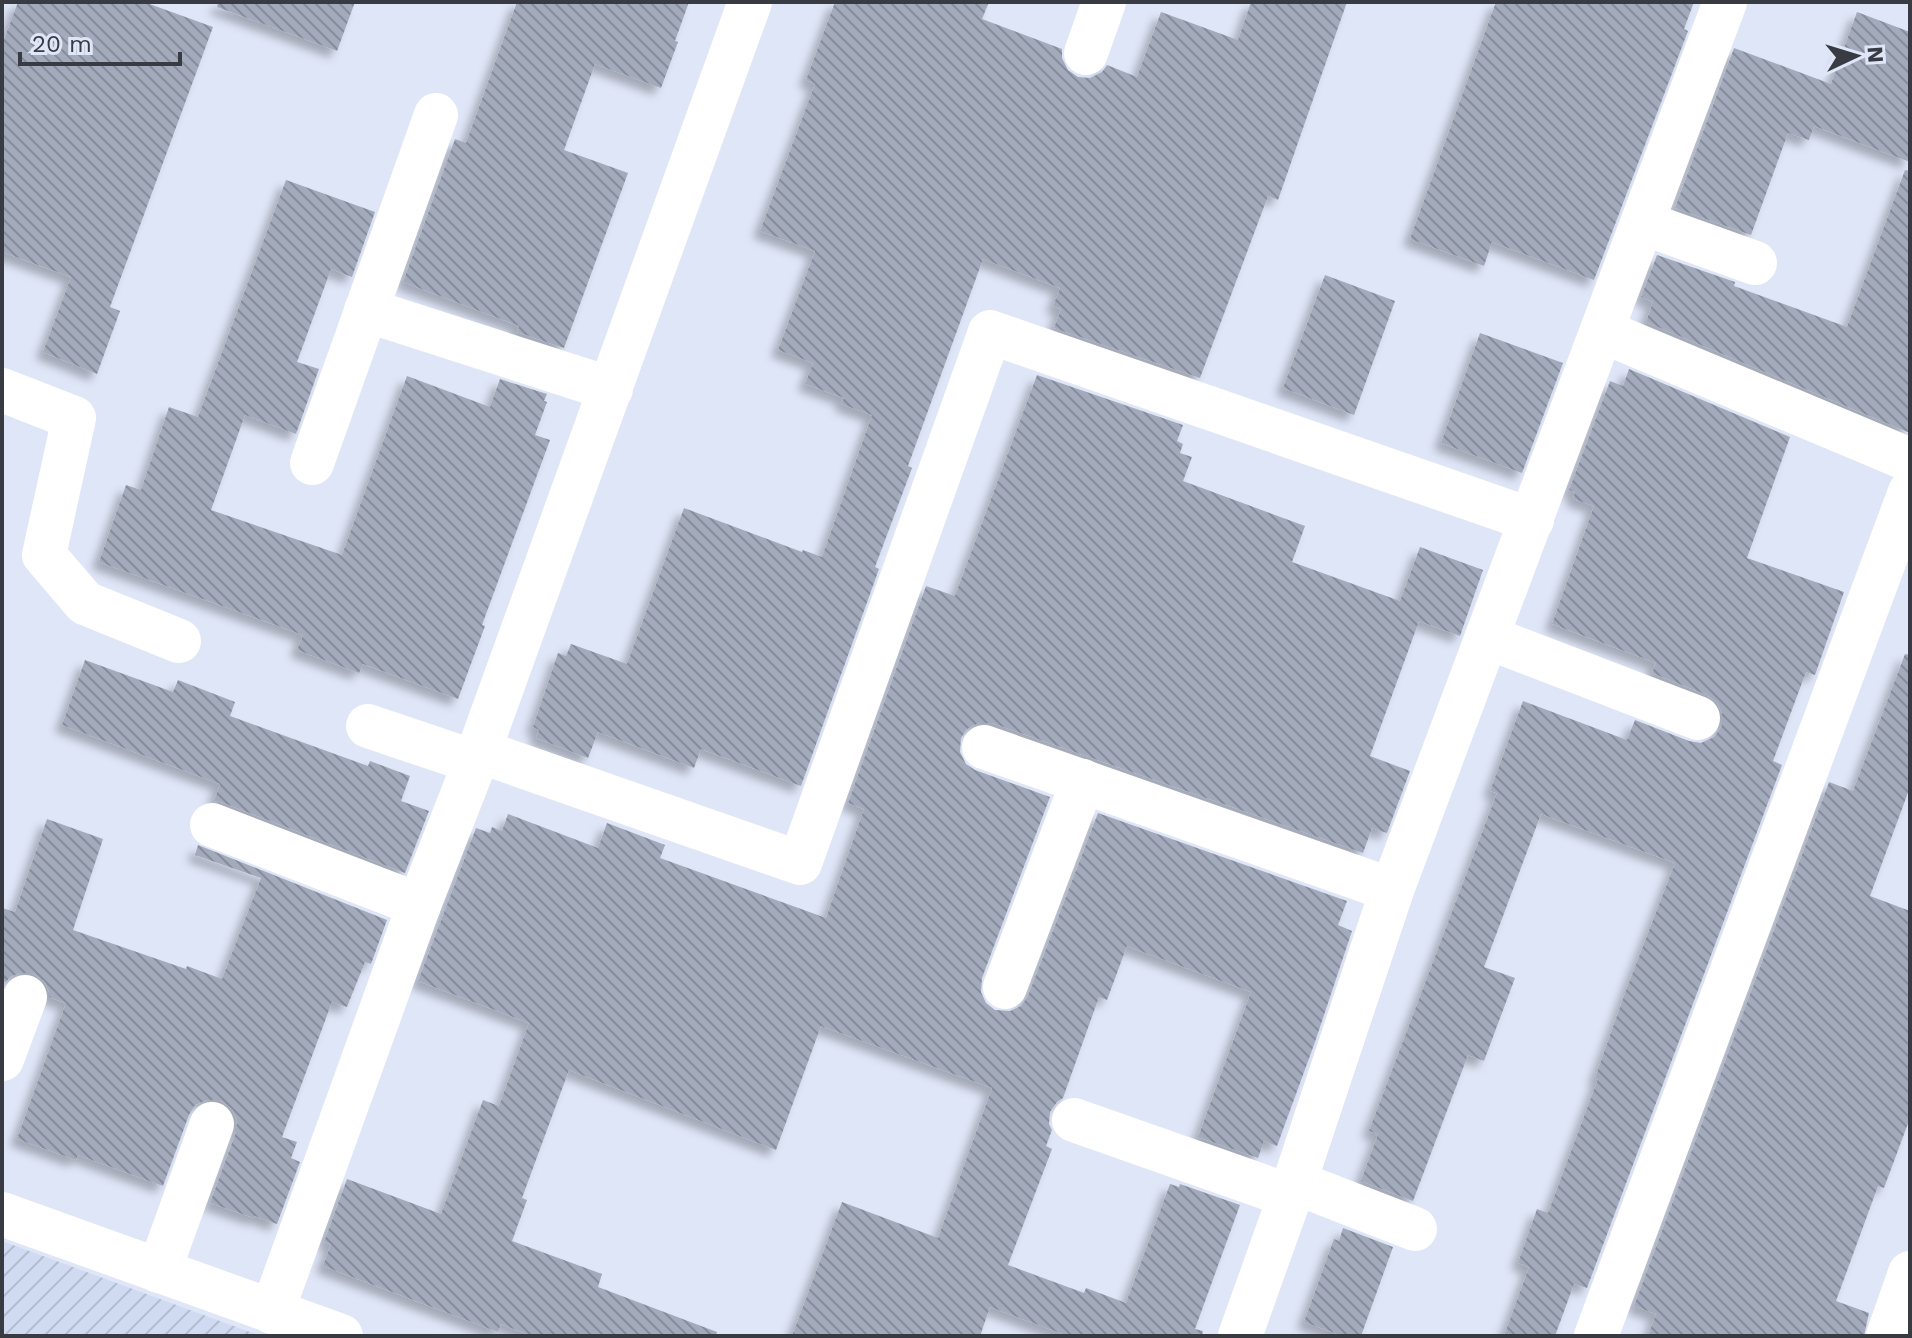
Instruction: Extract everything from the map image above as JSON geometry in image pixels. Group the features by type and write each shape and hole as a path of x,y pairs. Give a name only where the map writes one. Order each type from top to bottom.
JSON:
{"street":[{"path":"272,1312 750,2"},
{"path":"1086,53 1104,2"},
{"path":"1240,1336 1392,890 1725,2"},
{"path":"312,463 436,115"},
{"path":"1643,223 1755,263"},
{"path":"366,310 611,389"},
{"path":"1602,331 1910,460"},
{"path":"368,726 477,757 800,863 990,332 1532,520"},
{"path":"2,390 74,418 44,555 85,603 179,641"},
{"path":"1596,1336 1910,492"},
{"path":"1487,637 1698,718"},
{"path":"984,747 1392,890"},
{"path":"1005,987 1083,781"},
{"path":"212,825 419,905"},
{"path":"2,1059 25,997"},
{"path":"1074,1120 1415,1229"},
{"path":"159,1271 212,1124"},
{"path":"2,1214 341,1336"},
{"path":"1888,1336 1910,1273"}],"shaded area":[{"path":"2,1241 261,1336 2,1336"}],"building":[{"path":"18,2 144,2 213,27 110,307 120,311 97,374 43,352 71,277 2,252 2,45"},
{"path":"218,2 355,2 337,51 217,7"},
{"path":"517,2 689,2 661,88 595,64 564,150 628,173 564,348 517,332 519,326 403,282 455,139 466,143"},
{"path":"835,2 989,2 982,19 1062,49 1062,58 1068,70 1078,77 1090,78 1102,72 1107,65 1137,77 1161,12 1238,40 1251,2 1347,2 1278,200 1268,196 1200,378 1054,328 1061,309 1053,306 1060,288 983,259 908,466 912,468 875,567 879,569 801,786 701,749 694,768 598,732 588,758 536,738 539,730 533,727 558,653 566,656 571,644 627,664 684,508 822,557 872,415 841,404 844,398 805,384 813,363 778,350 815,251 760,231 815,84 806,80"},
{"path":"1496,2 1694,2 1684,29 1688,31 1594,280 1492,242 1484,266 1410,239"},
{"path":"1857,12 1910,32 1910,162 1814,126 1809,140 1788,133 1751,235 1675,208 1734,48 1831,84"},
{"path":"1905,170 1910,171 1910,433 1646,322 1653,302 1641,297 1657,255 1847,327"},
{"path":"286,180 375,212 352,277 331,269 297,362 319,369 296,434 245,415 211,510 342,555 407,376 490,407 500,379 547,394 535,435 550,440 458,699 363,664 359,673 297,650 303,635 99,562 126,485 141,490 169,407 198,417"},
{"path":"1325,275 1395,301 1354,415 1283,388"},
{"path":"1480,333 1563,363 1522,473 1441,443"},
{"path":"1629,369 1790,437 1747,558 1844,592 1815,675 1806,672 1773,761 1782,765 1587,1288 1574,1284 1555,1336 1504,1336 1529,1267 1518,1263 1537,1209 1548,1213 1598,1079 1595,1078 1625,993 1675,863 1541,814 1484,967 1515,978 1484,1061 1468,1055 1413,1201 1361,1181 1378,1134 1369,1131 1497,793 1490,791 1523,701 1627,740 1635,720 1701,743 1714,737 1722,726 1722,713 1717,702 1652,673 1656,663 1552,624 1594,506 1573,499 1575,492 1569,490 1610,381 1623,386"},
{"path":"1037,375 1183,425 1177,441 1183,444 1180,453 1192,457 1183,481 1305,526 1292,562 1400,601 1420,547 1483,570 1460,636 1419,621 1370,756 1410,771 1387,833 1372,828 1363,853 992,723 979,723 967,729 961,738 960,752 966,764 975,770 1050,797 982,978 981,992 986,1003 995,1010 1010,1011 1021,1006 1028,996 1098,813 1347,901 1338,925 1352,931 1277,1146 1264,1141 1258,1158 1198,1137 1251,992 1127,946 1107,1000 1099,997 1063,1098 1050,1112 1052,1130 1046,1146 1052,1149 1008,1265 1084,1293 1086,1288 1126,1303 1170,1184 1179,1187 1180,1184 1240,1205 1195,1329 1203,1331 1202,1336 1068,1336 990,1307 980,1336 792,1336 842,1202 938,1238 992,1088 821,1026 776,1150 569,1070 522,1198 527,1200 512,1241 602,1274 598,1287 717,1332 716,1336 532,1336 501,1324 498,1332 323,1266 331,1244 324,1242 347,1179 441,1214 483,1100 499,1106 529,1023 418,981 476,828 490,833 492,827 502,831 508,814 598,848 607,823 665,845 660,858 826,918 864,809 848,803 926,586 955,596"},
{"path":"1905,654 1910,655 1910,787 1870,896 1910,911 1910,1118 1884,1188 1878,1186 1836,1301 1869,1313 1864,1336 1648,1336 1656,1314 1634,1306 1829,782 1853,791"},
{"path":"85,660 173,692 178,680 235,702 230,716 368,766 370,761 410,776 401,801 429,811 405,873 214,801 220,784 62,725"},
{"path":"47,819 103,839 73,930 186,969 187,966 222,979 261,878 195,855 198,845 387,920 371,964 365,962 347,1007 332,1002 282,1137 297,1142 291,1158 300,1162 277,1224 210,1203 236,1132 237,1120 232,1109 220,1100 207,1100 195,1105 163,1186 78,1155 76,1160 17,1139 66,1003 49,997 45,982 33,973 20,973 6,982 2,980 2,908 15,912"},
{"path":"1343,1228 1393,1247 1361,1336 1343,1336 1304,1322 1334,1239 1339,1241"}]}
